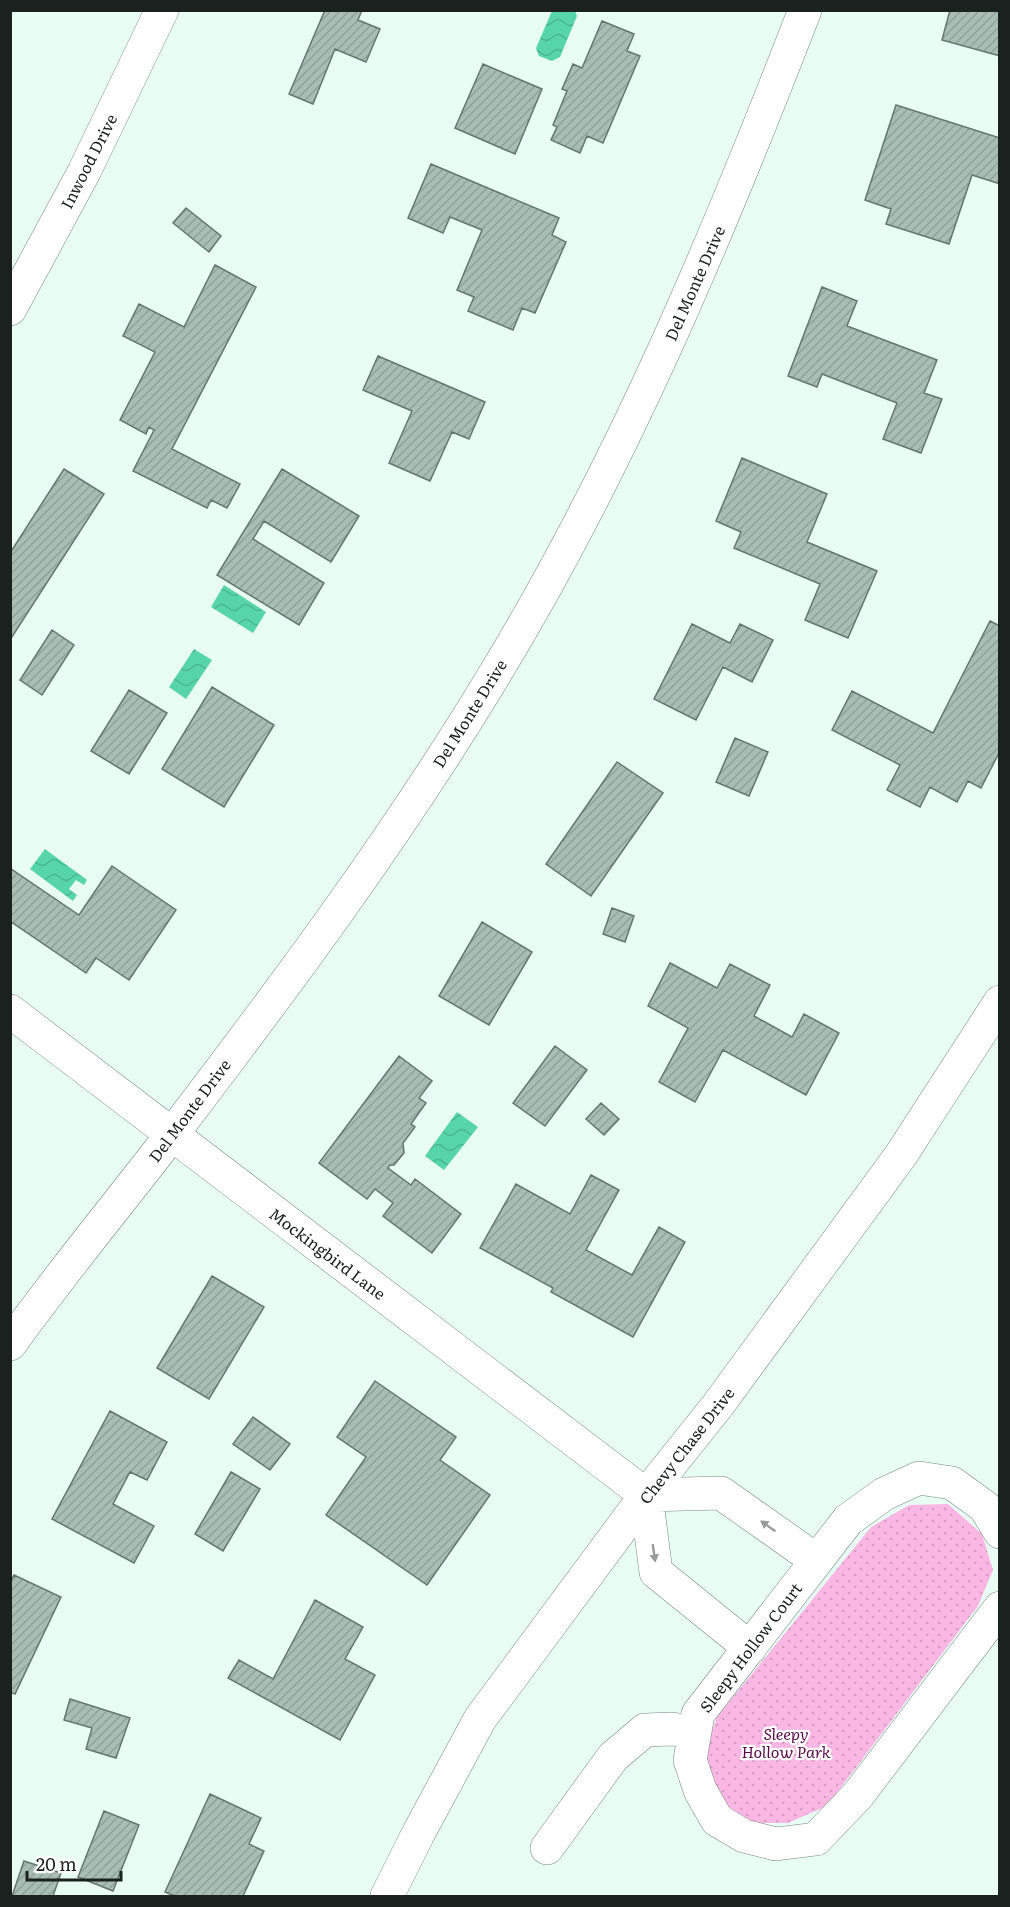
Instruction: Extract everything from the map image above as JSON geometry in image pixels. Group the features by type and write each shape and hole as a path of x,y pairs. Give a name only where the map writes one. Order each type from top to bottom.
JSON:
{"street":[{"name":"Inwood Drive","path":"10,309 84,171 162,10"},
{"name":"Del Monte Drive","path":"10,1344 172,1134 342,907 494,677 612,461 690,296 742,172 805,10"},
{"name":"Chevy Chase Drive","path":"387,1896 480,1719 646,1495 718,1405 901,1155 999,1002"},
{"name":"Mockingbird Lane","path":"10,1011 646,1495"},
{"name":"Sleepy Hollow Court","path":"999,1532 985,1507 952,1484 919,1478 884,1494 848,1520 698,1714 690,1760 700,1790 717,1820 744,1836 776,1844 816,1839 858,1795 999,1608"},
{"path":"750,1648 656,1572 646,1495 721,1493 816,1560"},
{"path":"547,1848 613,1757 645,1730 672,1729 695,1732"}],"green space":[{"name":"Sleepy Hollow Park","path":"948,1504 982,1534 993,1570 978,1606 827,1806 788,1823 749,1823 717,1797 703,1756 717,1717 871,1527 909,1505"}],"water":[{"path":"552,11 575,11 577,16 560,57 552,61 539,56 536,48"},
{"path":"224,585 266,612 253,633 211,607"},
{"path":"194,649 212,660 186,699 169,687"},
{"path":"45,849 87,880 84,885 76,880 69,889 77,895 73,901 30,869"},
{"path":"457,1112 478,1127 444,1170 425,1156"}],"building":[{"path":"325,10 362,10 358,20 380,29 366,62 335,49 313,104 289,94"},
{"path":"950,10 1000,10 1000,56 942,40"},
{"path":"602,21 634,34 627,51 640,56 603,143 587,136 580,153 551,140 557,127 553,125 567,91 562,89 573,64 582,68"},
{"path":"483,64 542,89 515,154 455,128"},
{"path":"896,105 1000,138 1000,184 972,175 949,244 886,224 891,209 865,200"},
{"path":"431,164 559,218 552,235 566,242 535,313 522,308 513,330 468,311 474,297 457,290 482,230 450,217 443,233 408,218"},
{"path":"186,208 221,236 209,252 173,223"},
{"path":"215,265 256,287 172,449 240,484 227,508 211,500 207,508 133,471 154,430 149,427 146,434 120,420 155,352 123,336 139,304 184,327"},
{"path":"822,287 857,301 847,326 937,360 924,393 942,399 921,453 883,439 897,403 822,374 817,387 788,376"},
{"path":"378,356 485,402 469,439 452,432 430,481 389,463 412,411 363,390"},
{"path":"742,458 827,494 807,542 877,571 848,638 805,620 820,584 734,548 741,532 716,521"},
{"path":"64,469 104,494 10,640 10,553"},
{"path":"282,469 359,516 331,562 264,521 253,539 324,583 299,625 217,575"},
{"path":"990,621 1000,626 1000,751 981,788 968,781 957,802 930,787 920,807 887,790 900,765 832,730 852,691 933,733"},
{"path":"692,624 730,643 740,624 773,640 752,682 723,667 696,720 654,699"},
{"path":"52,630 74,645 42,695 20,680"},
{"path":"212,687 274,725 224,807 162,769"},
{"path":"129,690 167,713 129,774 91,751"},
{"path":"735,738 768,752 749,796 716,782"},
{"path":"617,762 663,793 591,896 546,864"},
{"path":"112,866 176,910 129,980 96,958 86,973 10,921 11,869 79,915"},
{"path":"612,908 634,916 625,942 603,934"},
{"path":"482,922 532,952 489,1025 439,996"},
{"path":"670,963 717,988 730,964 770,985 754,1016 792,1037 804,1014 839,1033 806,1095 723,1050 695,1102 659,1082 688,1028 648,1006"},
{"path":"555,1046 587,1070 545,1126 513,1103"},
{"path":"399,1056 432,1081 419,1098 426,1103 411,1124 415,1127 403,1143 404,1153 394,1165 388,1168 411,1185 415,1179 461,1214 432,1253 383,1216 393,1203 375,1189 367,1199 319,1163"},
{"path":"601,1103 619,1119 604,1135 586,1119"},
{"path":"591,1175 619,1190 586,1250 632,1275 659,1227 685,1242 633,1337 551,1292 553,1288 480,1248 516,1184 570,1214"},
{"path":"212,1276 264,1307 209,1399 157,1368"},
{"path":"375,1381 456,1437 440,1460 490,1495 427,1585 326,1515 366,1457 337,1437"},
{"path":"110,1411 167,1442 147,1480 130,1472 113,1504 154,1526 134,1563 52,1519"},
{"path":"253,1417 290,1444 270,1470 233,1444"},
{"path":"231,1472 260,1489 223,1551 195,1534"},
{"path":"14,1575 61,1597 15,1694 10,1692 10,1583"},
{"path":"315,1600 363,1627 345,1659 375,1675 340,1740 228,1678 239,1660 273,1679"},
{"path":"70,1699 130,1718 116,1758 86,1749 92,1728 64,1720"},
{"path":"210,1794 261,1818 249,1844 264,1851 243,1896 175,1896 165,1892"},
{"path":"104,1811 139,1825 113,1891 78,1877"},
{"path":"24,1861 61,1873 53,1896 12,1896"}]}
